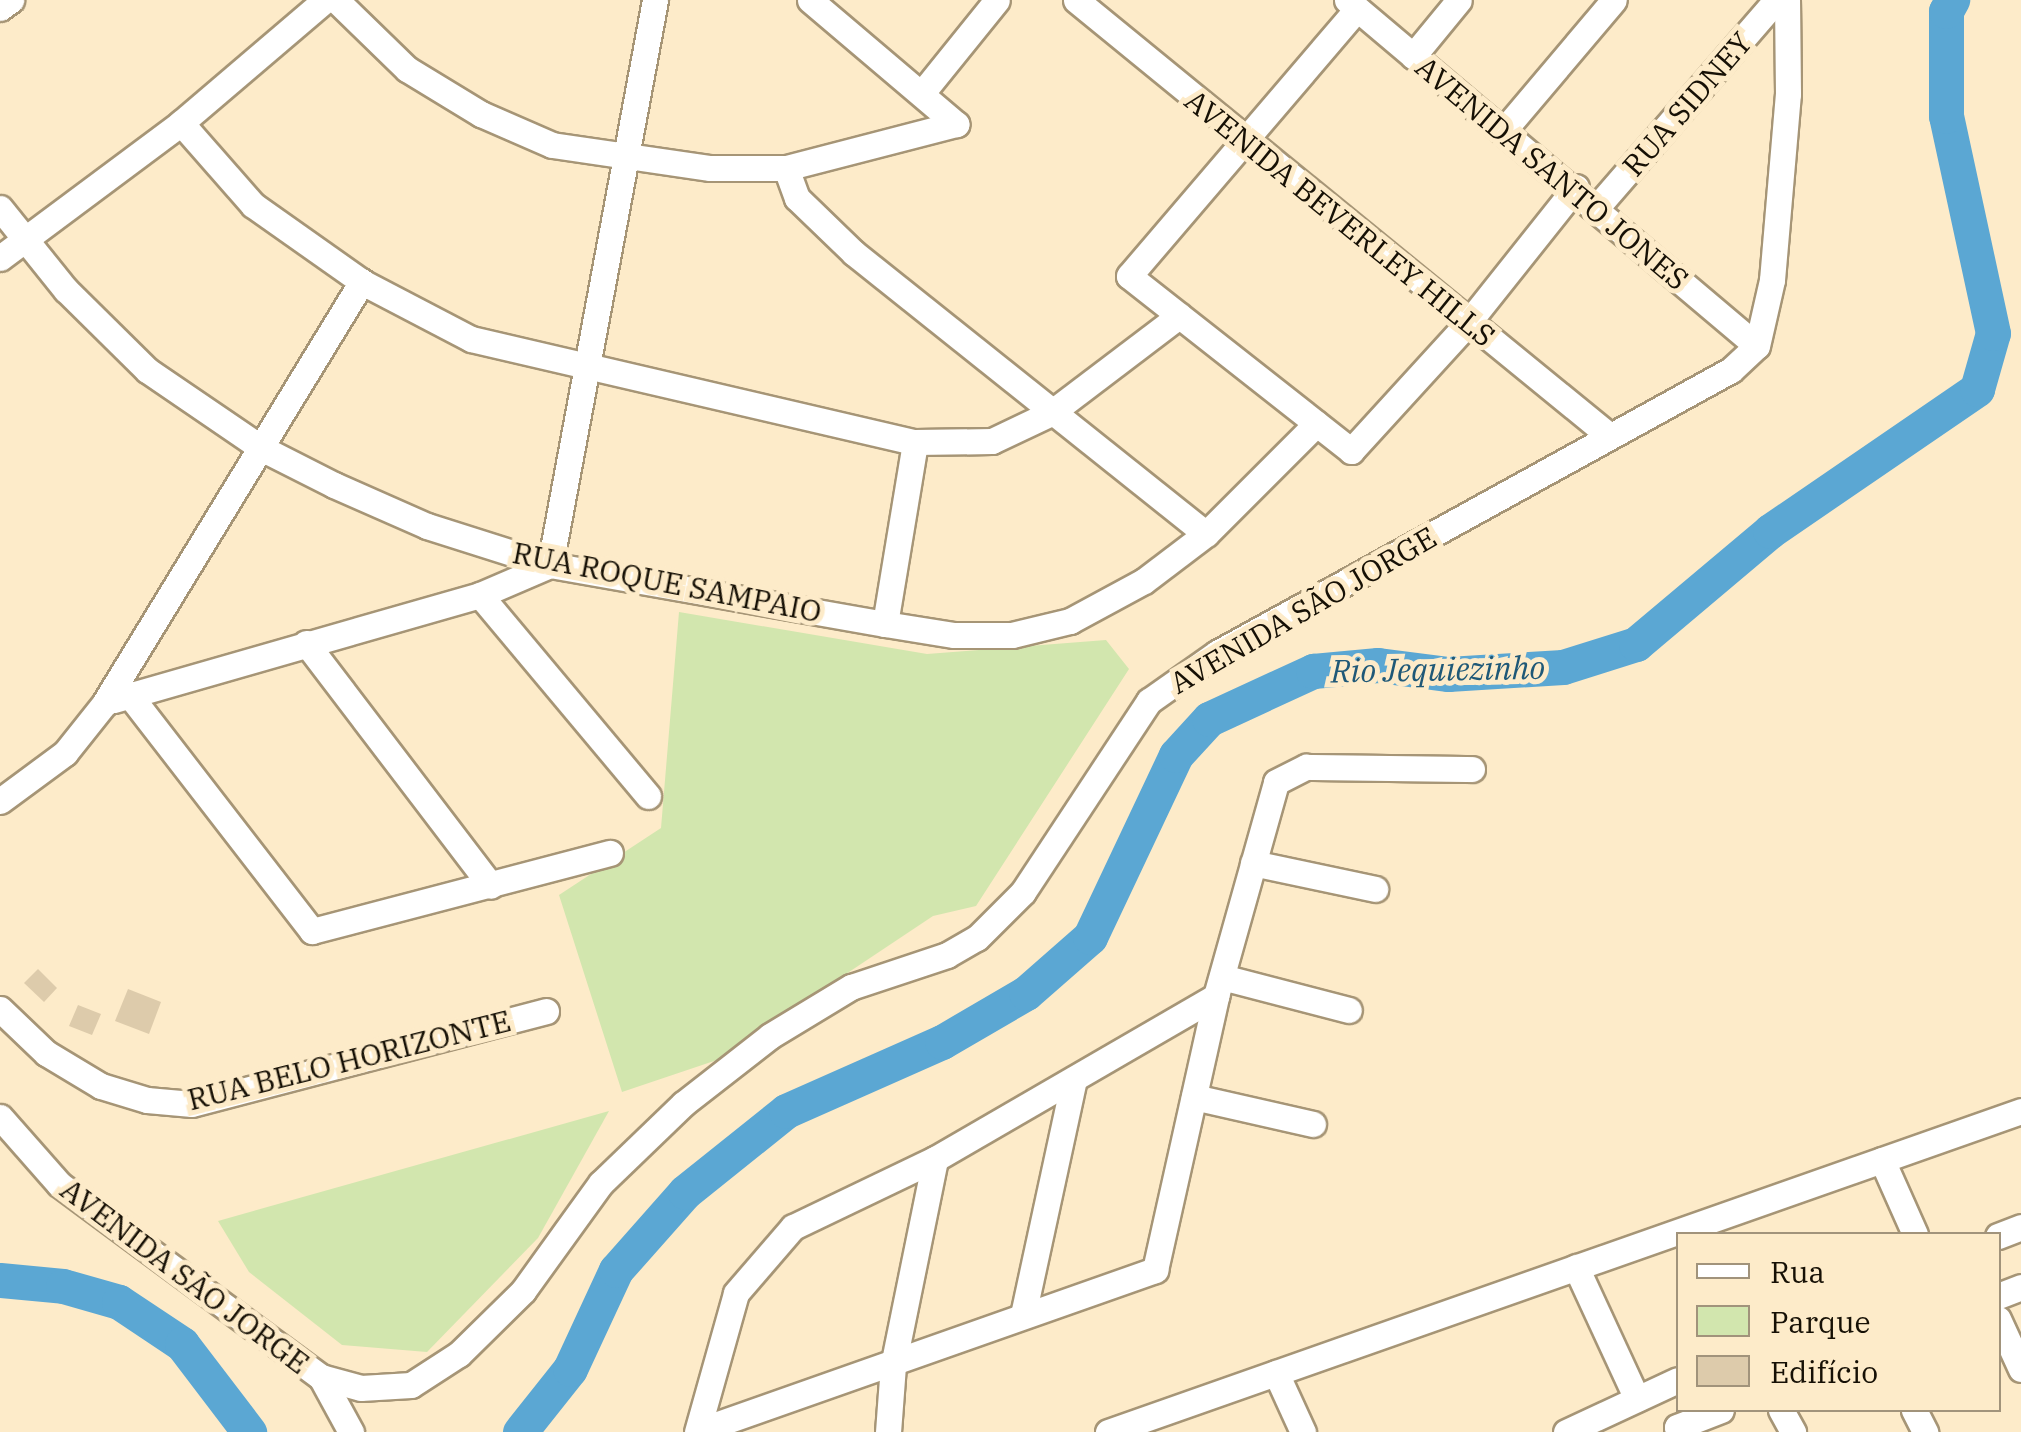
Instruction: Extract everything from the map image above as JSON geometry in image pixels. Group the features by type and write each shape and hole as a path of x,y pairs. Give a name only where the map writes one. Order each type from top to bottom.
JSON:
{"street":[{"path":"0,8 11,0"},
{"path":"0,258 181,123 325,0"},
{"path":"336,0 407,69 481,114 552,145 710,168 786,168 956,124 810,0"},
{"path":"116,698 480,595 550,565 656,0"},
{"path":"922,93 997,0"},
{"name":"AVENIDA BEVERLEY HILLS","path":"1076,0 1467,324 1606,433"},
{"path":"1412,56 1459,0"},
{"path":"1504,130 1614,0"},
{"name":"RUA SIDNEY","path":"1597,207 1776,0"},
{"path":"1757,346 1772,280 1788,94 1788,0"},
{"path":"1352,4 1246,141 1129,276 1352,451 1467,324 1576,187"},
{"name":"AVENIDA SANTO JONES","path":"1352,4 1576,187 1757,346"},
{"path":"181,123 253,205 362,282 471,339 915,442 992,442 1051,413 1179,316"},
{"path":"786,168 797,198 817,219 1051,413 1206,534"},
{"name":"RUA ROQUE SAMPAIO","path":"0,208 22,239 148,370 263,449 427,526 550,565 886,624 954,635 1012,635 1070,621 1144,581 1206,534 1316,424"},
{"path":"0,801 64,753 116,698 362,282"},
{"name":"AVENIDA SÃO JORGE","path":"0,1117 59,1184 321,1377 361,1388 411,1385 460,1354 523,1292 601,1183 683,1104 770,1036 851,986 947,955 977,938 1022,892 1149,701 1217,652 1606,433 1731,370 1757,346"},
{"path":"886,624 915,442"},
{"path":"480,595 648,796"},
{"path":"306,643 491,886"},
{"path":"116,698 312,932 610,853"},
{"path":"698,1431 893,1366 1155,1270 1219,987 1276,782 1306,767 1472,769"},
{"path":"1252,863 1375,890"},
{"path":"698,1431 736,1294 794,1227 935,1158 1074,1079 1219,987 1348,1010"},
{"name":"RUA BELO HORIZONTE","path":"0,1009 46,1053 101,1086 147,1100 192,1104 546,1012"},
{"path":"1024,1315 1074,1079"},
{"path":"1194,1097 1313,1124"},
{"path":"1676,1232 2021,1110"},
{"path":"888,1432 893,1366 935,1158"},
{"path":"1882,1160 1914,1232"},
{"path":"1108,1432 1144,1426 1276,1373 1676,1232"},
{"path":"1576,1267 1637,1399"},
{"path":"2001,1327 2021,1370"},
{"path":"1276,1373 1302,1432"},
{"path":"321,1377 351,1432"},
{"path":"1566,1432 1676,1381"},
{"path":"1678,1430 1717,1412"}],"green space":[{"path":"679,612 927,654 1106,640 1129,669 976,906 933,916 717,1060 622,1092 559,895 661,828"},
{"path":"609,1111 538,1238 427,1352 342,1345 249,1272 218,1221"}],"building":[{"path":"38,969 57,988 44,1002 24,983"},
{"path":"128,989 161,1002 149,1034 115,1021"},
{"path":"78,1005 101,1014 92,1035 69,1026"}],"waterway":[{"name":"Rio Jequiezinho","path":"520,1432 570,1369 616,1270 685,1192 786,1111 942,1042 1026,993 1090,937 1176,755 1209,719 1313,671 1378,665 1448,674 1563,667 1636,644 1770,531 1977,389 1993,333 1946,116 1946,11 1952,0"},
{"name":"Rio Jequiezinho","path":"0,1280 63,1286 119,1302 182,1344 249,1432"}]}
